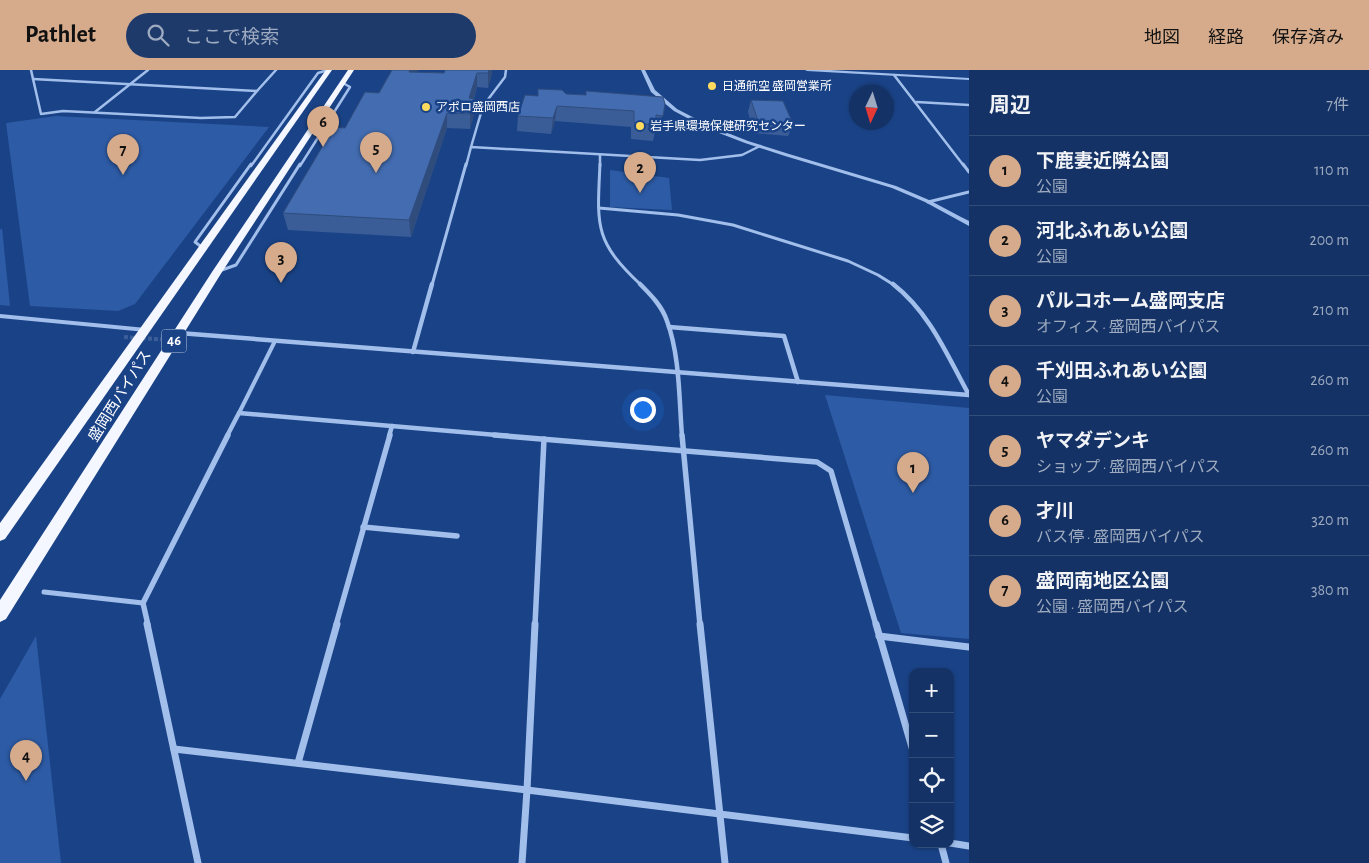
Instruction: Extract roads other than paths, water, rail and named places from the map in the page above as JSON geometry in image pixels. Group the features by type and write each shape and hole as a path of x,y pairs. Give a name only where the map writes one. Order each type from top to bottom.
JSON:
{"highway":[{"name":"盛岡西バイパス","path":"0,535 329,70"},
{"name":"盛岡西バイパス","path":"0,614 217,272 351,70"}],"street":[{"path":"31,70 41,114 62,111 201,118 235,117 276,70"},
{"path":"94,112 148,70"},
{"path":"413,352 483,106 505,76 506,70"},
{"path":"643,70 644,78 649,87 668,106 697,122 760,146 885,183 928,202 969,224"},
{"path":"807,70 969,79"},
{"path":"902,70 969,73"},
{"path":"894,75 917,102 969,172"},
{"path":"33,79 257,91"},
{"path":"917,102 969,105"},
{"path":"471,147 700,160 742,155 760,146"},
{"path":"600,155 600,228 609,251 626,271 655,298 669,327 676,373 682,450 725,863"},
{"path":"928,202 969,192"},
{"path":"599,208 671,214 725,224 846,260 876,273 897,286 917,306 930,325 969,395"},
{"path":"0,316 146,330"},
{"path":"669,327 784,336 798,382"},
{"path":"179,333 969,395"},
{"path":"198,863 143,603 275,341"},
{"path":"238,413 817,462 831,471 909,737"},
{"path":"298,763 392,426"},
{"path":"522,863 544,439"},
{"path":"363,527 457,536"},
{"path":"44,592 143,603"},
{"path":"879,636 969,647"},
{"path":"174,749 527,790 909,838"},
{"path":"954,844 969,846"},
{"path":"941,848 946,863"}],"tunnel":[{"path":"124,337 187,341"}],"place":[{"name":"日通航空 盛岡営業所","path":"712,86"},
{"name":"アポロ盛岡西店","path":"426,107"},
{"name":"岩手県環境保健研究センター","path":"640,126"},
{"name":"才川","path":"323,147"},
{"name":"ヤマダデンキ","path":"376,173"},
{"name":"盛岡南地区公園","path":"123,175"},
{"name":"河北ふれあい公園","path":"640,193"},
{"name":"パルコホーム盛岡支店","path":"281,283"},
{"name":"下鹿妻近隣公園","path":"913,493"},
{"name":"千刈田ふれあい公園","path":"26,781"}]}
